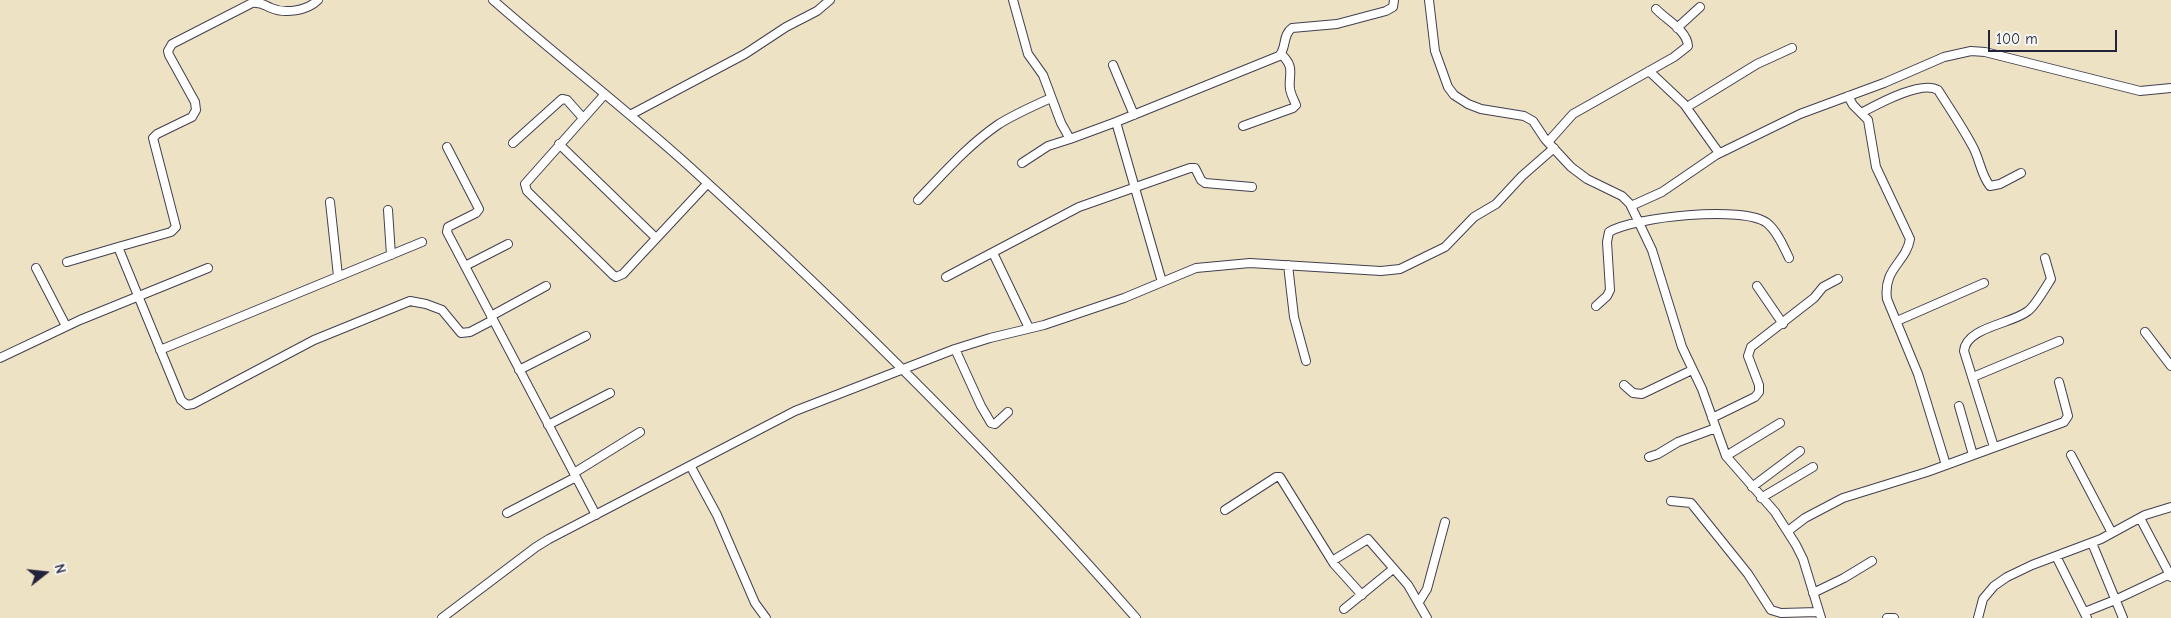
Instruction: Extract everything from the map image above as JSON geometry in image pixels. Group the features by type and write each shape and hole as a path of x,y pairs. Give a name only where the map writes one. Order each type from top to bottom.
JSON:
{"street":[{"path":"68,262 171,232 176,227 153,138 157,134 192,117 196,110 195,102 169,55 168,51 172,44 252,4 263,4 280,10 294,10 309,6 318,0"},
{"path":"492,0 605,94 707,184 901,370 1081,556 1136,618"},
{"path":"630,116 745,54 786,27 817,11 830,0"},
{"path":"1013,0 1028,54 1043,75 1051,98 1070,139"},
{"path":"1281,54 1285,36 1292,28 1337,24 1386,12 1393,7 1394,0"},
{"path":"1429,0 1435,51 1448,87 1454,95 1468,104 1481,109 1524,116 1533,121 1551,145 1582,175 1622,196 1631,206 1652,250 1682,347 1726,456 1775,512 1788,531 1803,559 1819,615 1770,614 1748,574 1691,503 1671,501"},
{"path":"1677,28 1700,7"},
{"path":"442,618 536,547 795,411 955,350 1044,325 1124,298 1196,268 1250,263 1381,271 1400,269 1445,246 1477,215 1496,204 1551,145 1573,114 1674,57 1688,46 1687,40 1677,28 1656,8"},
{"path":"1687,107 1757,64 1792,48"},
{"path":"1631,206 1662,192 1719,153 1800,114 1884,83 1944,57 1971,51 1994,54 2140,91 2171,88"},
{"path":"1022,163 1048,146 1134,115 1281,54"},
{"path":"1243,126 1293,108 1296,105 1290,88 1291,71 1286,58 1281,54"},
{"path":"1113,65 1134,115"},
{"path":"1649,71 1687,107 1719,153"},
{"path":"1861,112 1920,88 1934,88 1938,90 1973,147 1984,179 1990,186 2000,184 2021,173"},
{"path":"605,94 526,181 525,187 613,275 619,276 707,184"},
{"path":"1848,96 1852,105 1868,120 1876,167 1910,239 1908,247 1891,271 1885,287 1886,299 1918,374 1946,465"},
{"path":"918,200 955,161 981,138 1014,116 1051,98"},
{"path":"513,143 562,99 567,100 583,118"},
{"path":"1116,122 1162,282"},
{"path":"559,144 656,238"},
{"path":"447,147 479,209 476,213 448,227 446,230 596,515"},
{"path":"946,277 1079,207 1193,167 1197,170 1201,180 1206,183 1252,187"},
{"path":"330,202 338,276"},
{"path":"388,210 391,255"},
{"path":"1596,306 1607,296 1610,290 1609,232 1639,222 1675,216 1713,214 1740,215 1760,219 1772,228 1789,258"},
{"path":"160,350 422,242"},
{"path":"465,266 508,244"},
{"path":"118,247 181,400 190,405 314,340 410,302 426,304 442,310 461,333 470,332 546,286"},
{"path":"993,253 1029,328"},
{"path":"1994,447 1964,352 1965,345 1971,338 1981,332 2030,310 2051,279 2045,258"},
{"path":"1288,265 1294,317 1306,361"},
{"path":"36,268 66,326"},
{"path":"0,358 66,326 208,268"},
{"path":"1712,418 1758,394 1760,390 1759,385 1750,364 1748,352 1751,347 1814,298 1823,288 1838,279"},
{"path":"1897,322 1984,283"},
{"path":"1757,286 1782,324"},
{"path":"2145,332 2171,366"},
{"path":"519,370 586,336"},
{"path":"1973,377 2059,341"},
{"path":"955,350 980,406 991,423 995,424 1008,412"},
{"path":"1624,385 1633,393 1642,394 1692,370"},
{"path":"1788,531 1805,518 1843,498 1946,465 2067,420 2059,382"},
{"path":"548,425 610,393"},
{"path":"1959,406 1973,455"},
{"path":"1726,456 1780,423"},
{"path":"1648,456 1658,454 1678,442 1716,428"},
{"path":"507,512 575,475 640,432"},
{"path":"1752,487 1800,451"},
{"path":"2072,455 2112,533"},
{"path":"691,467 717,515 755,603 766,618"},
{"path":"1761,498 1813,467"},
{"path":"1224,510 1276,477 1280,477 1332,561 1362,595"},
{"path":"1978,618 1983,599 1994,586 2032,565 2092,543 2140,518 2171,507"},
{"path":"2056,556 2086,615 2170,575 2140,518"},
{"path":"1419,602 1427,589 1445,522"},
{"path":"1332,561 1368,539 1419,602 1427,618"},
{"path":"2092,543 2123,618"},
{"path":"1813,593 1844,578 1872,561"},
{"path":"1344,608 1393,569"},
{"path":"1887,618 1894,618"}]}
